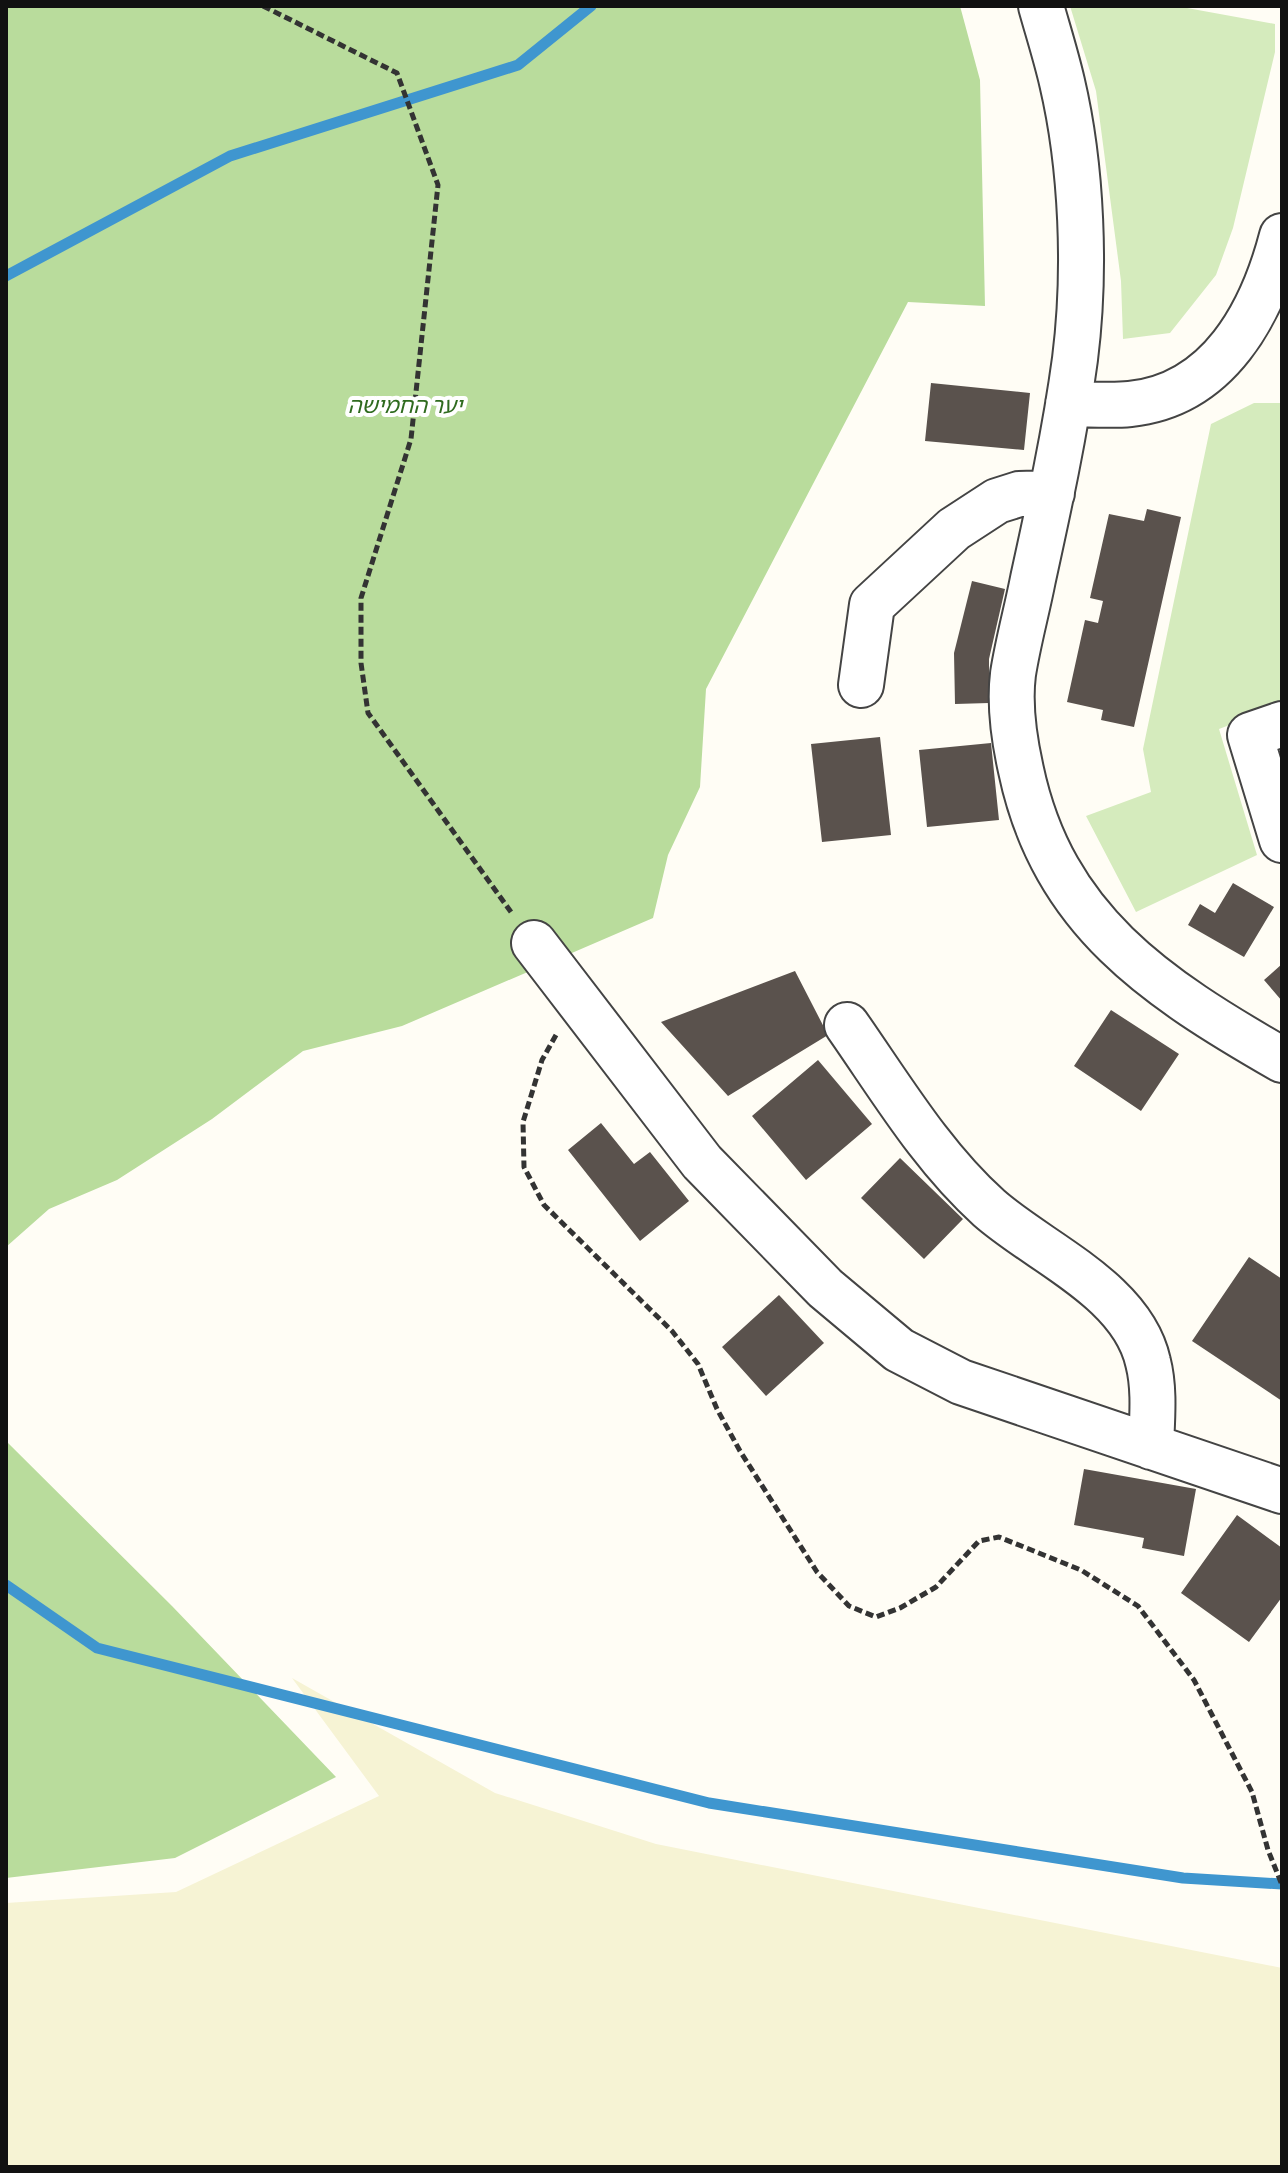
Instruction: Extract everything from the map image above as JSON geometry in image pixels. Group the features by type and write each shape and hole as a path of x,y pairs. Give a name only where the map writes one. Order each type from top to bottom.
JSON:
{"street":[{"path":"1041,6 1062,84 1076,170 1080,261 1075,355 1068,404 1013,676 1013,733 1027,796 1051,861 1092,920 1141,969 1206,1017 1282,1060"},
{"path":"1068,404 1131,404 1165,396 1196,380 1225,357 1251,318 1282,236"},
{"path":"861,685 872,605 954,529 997,501 1019,494 1052,493"},
{"path":"1282,724 1250,735 1282,840"},
{"path":"534,943 702,1162 825,1288 899,1350 961,1382 1282,1491"},
{"path":"847,1025 940,1154 979,1197 1115,1303 1136,1334 1148,1361 1151,1447"}],"path":[{"path":"263,6 397,73 438,185 411,439 361,598 361,663 368,713 534,943"},
{"path":"577,1000 542,1060 523,1122 524,1167 544,1205 672,1331 698,1364 717,1409 740,1451 817,1572 849,1606 876,1617 900,1608 936,1587 979,1541 999,1537 1081,1570 1138,1606 1194,1680 1252,1792 1268,1850 1282,1885"}],"shaded area":[{"path":"292,1678 495,1793 656,1844 1282,1968 1282,2167 6,2167 6,1903 176,1892 379,1796"}],"green space":[{"name":"יער החמישה","path":"6,6 960,6 980,80 985,306 908,302 706,689 700,787 668,855 653,918 402,1026 303,1051 212,1119 117,1180 49,1209 6,1247"},
{"path":"1070,6 1176,6 1275,24 1275,52 1233,228 1216,275 1170,333 1123,339 1121,281 1096,91"},
{"path":"1254,403 1282,403 1282,705 1219,729 1257,855 1136,912 1086,816 1151,792 1143,749 1211,424"},
{"path":"6,1441 172,1606 336,1777 175,1858 6,1878"}],"building":[{"path":"931,383 1030,393 1024,450 925,441"},
{"path":"1147,509 1181,517 1134,727 1101,720 1103,710 1067,702 1085,620 1098,623 1103,601 1090,598 1109,514 1144,521"},
{"path":"972,581 1005,589 989,659 989,703 955,704 954,653"},
{"path":"880,737 891,835 822,842 811,744"},
{"path":"991,743 999,820 927,827 919,750"},
{"path":"1233,883 1274,907 1244,957 1188,925 1200,904 1215,913"},
{"path":"1282,964 1282,1001 1264,980"},
{"path":"795,971 828,1035 728,1096 661,1022"},
{"path":"1111,1010 1179,1054 1141,1111 1074,1066"},
{"path":"818,1060 872,1124 806,1180 752,1116"},
{"path":"601,1123 634,1164 650,1152 689,1201 640,1241 568,1150"},
{"path":"900,1158 963,1219 924,1259 861,1198"},
{"path":"1249,1257 1282,1279 1282,1401 1192,1341"},
{"path":"779,1295 824,1343 766,1396 722,1347"},
{"path":"1084,1469 1196,1489 1184,1556 1142,1548 1144,1538 1074,1525"},
{"path":"1237,1515 1282,1548 1282,1597 1249,1642 1181,1593"}],"waterway":[{"path":"6,276 230,156 518,65 591,6"},
{"path":"6,1585 97,1648 709,1803 1183,1878 1282,1884"}]}
